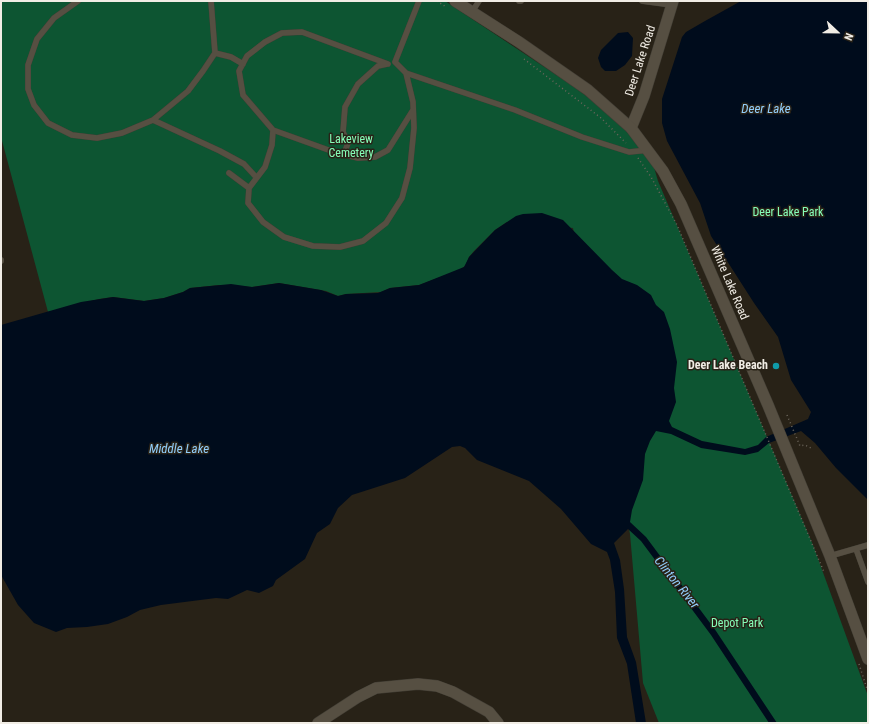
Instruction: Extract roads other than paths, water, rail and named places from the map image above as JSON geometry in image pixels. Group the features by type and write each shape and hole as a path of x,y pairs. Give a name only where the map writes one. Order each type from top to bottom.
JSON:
{"street":[{"name":"Deer Lake Road","path":"631,128 644,96 672,3"},
{"name":"White Lake Road","path":"452,5 472,12 588,90 631,128 649,150 663,171 681,204 780,434 830,556 868,659"},
{"path":"318,723 352,701 376,688 418,684 437,686 453,692 489,712 498,723"}],"lane":[{"path":"78,1 54,18 36,39 28,64 28,89 34,105 48,123 72,135 97,138 122,133 153,120 188,91 203,72 215,53 211,1"},
{"path":"395,62 419,1"},
{"path":"472,12 479,1"},
{"path":"642,1 672,3"},
{"path":"388,64 302,32 282,33 265,42 247,56 239,71 243,95 272,130 358,158 375,157 388,150 413,110"},
{"path":"215,53 231,57 243,64"},
{"path":"344,154 348,143 343,132 345,107 358,84 378,66 395,62"},
{"path":"395,62 406,73 515,110 582,136 629,152 649,150"},
{"path":"272,130 272,145 265,167 249,188 248,203 263,222 284,237 318,246 340,247 363,241 386,223 402,198 410,168 414,128 413,110 406,73"},
{"path":"153,120 220,151 244,164 256,177"},
{"path":"229,173 249,188"},
{"path":"830,556 868,546"},
{"path":"856,549 868,582"}],"water":[{"name":"Middle Lake","path":"741,1 868,1 868,500 836,468 815,443 801,431 769,443 758,452 745,455 701,448 671,434 656,431 645,454 643,480 632,510 630,522 646,537 716,631 777,723 769,723 711,635 641,541 628,529 614,543 620,560 624,589 627,637 636,662 646,723 636,723 627,664 617,638 615,592 610,560 607,552 591,544 561,509 529,481 477,460 465,448 460,446 452,447 405,478 352,495 338,508 330,524 317,533 305,559 276,580 273,586 259,593 247,590 228,599 216,598 161,605 140,610 127,617 108,624 67,628 56,632 34,623 18,605 1,575 1,325 81,302 113,297 144,301 164,298 183,292 190,288 231,284 252,287 279,283 321,290 338,296 346,294 378,293 390,288 419,285 464,267 469,257 495,230 516,216 542,213 563,220 612,270 622,279 637,285 651,295 656,305 664,312 670,329 677,362 674,388 676,402 669,421 672,427 702,441 745,449 758,445 766,437 808,419 811,412 791,380 778,337 754,303 711,236 700,203 667,141 662,123 662,99 682,37 686,32"},
{"path":"628,32 633,38 632,56 625,65 616,71 605,71 601,67 598,58 601,50 618,33"}],"place":[{"name":"Deer Lake Beach","path":"776,366"}],"water label":[{"name":"Deer Lake","path":"766,110"},
{"name":"Clinton River","path":"676,583"}],"park label":[{"name":"Lakeview Cemetery","path":"351,147"},
{"name":"Deer Lake Park","path":"788,213"},
{"name":"Depot Park","path":"737,624"}]}
